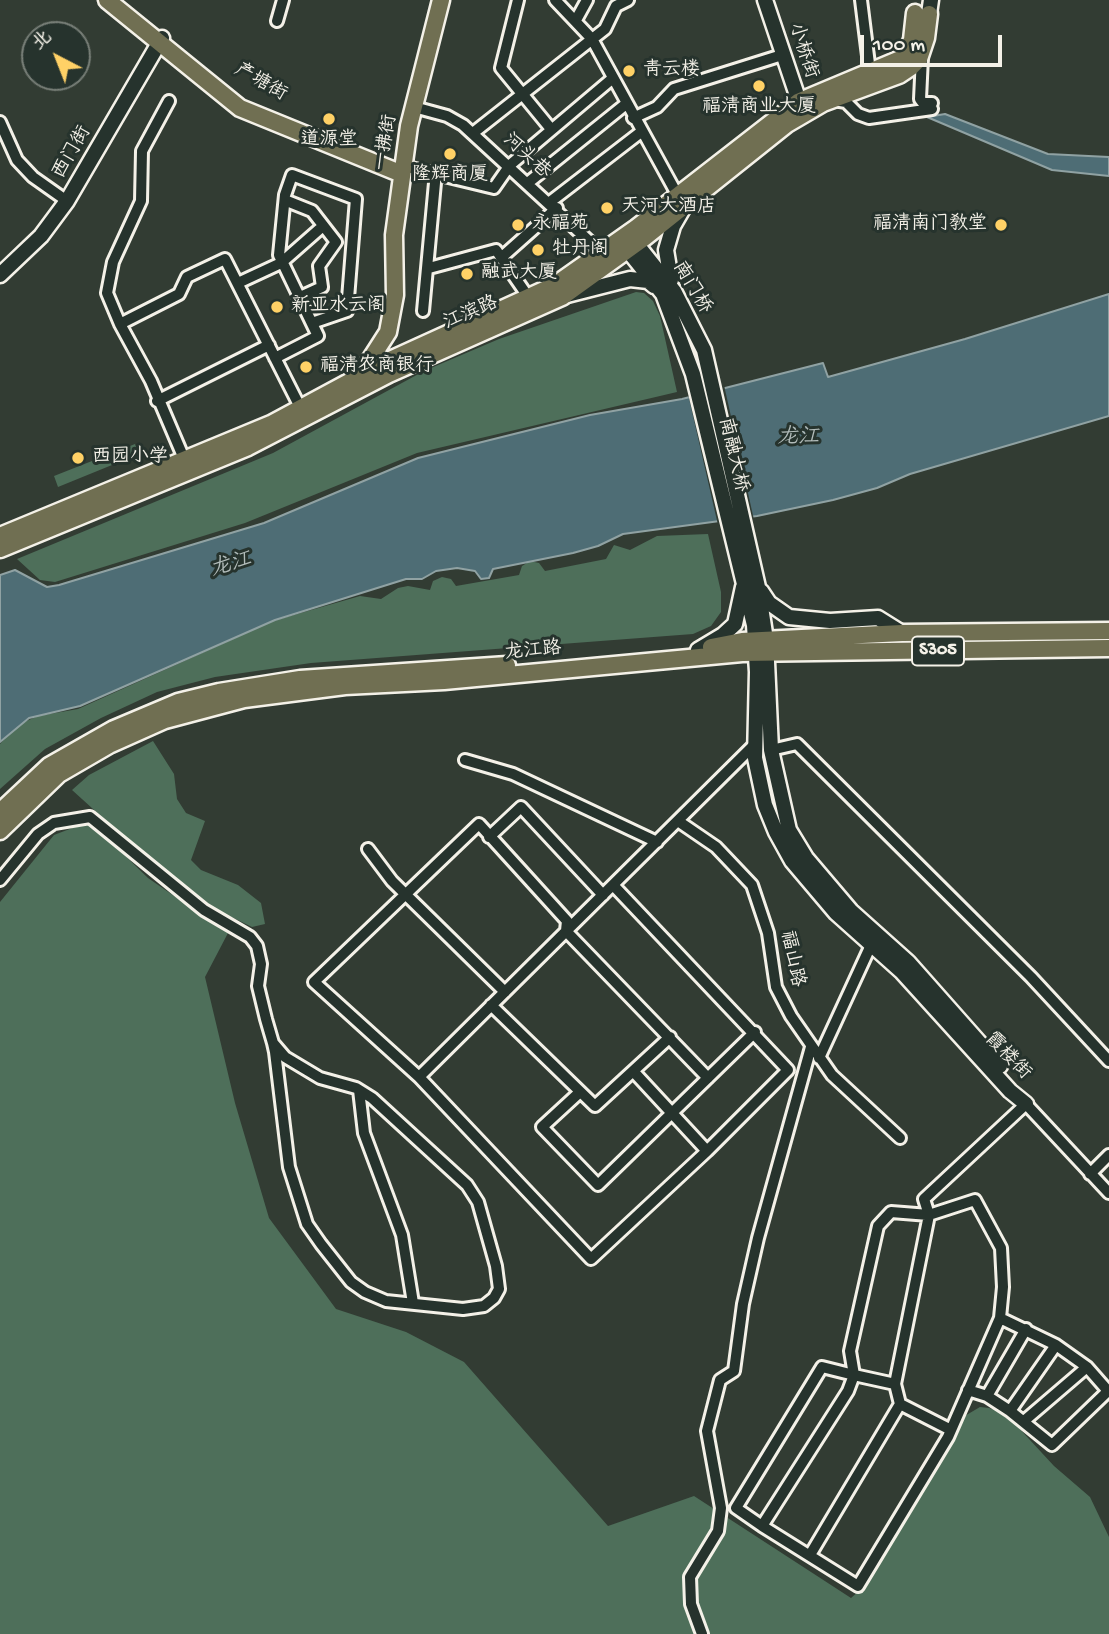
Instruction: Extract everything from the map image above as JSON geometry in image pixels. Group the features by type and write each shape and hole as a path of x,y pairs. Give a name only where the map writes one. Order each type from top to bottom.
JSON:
{"main road":[{"path":"107,0 160,40"},
{"name":"产塘街","path":"117,0 160,40 244,102 403,170"},
{"name":"一拂街","path":"359,375 382,346 388,332 395,295 394,235 403,170 414,107 441,0"},
{"name":"江滨路","path":"0,549 248,447 389,374 562,297 681,200 801,108 902,58 909,51 923,7"},
{"name":"江滨路","path":"801,108 899,75 919,59 923,46 923,7"},
{"name":"江滨路","path":"0,536 185,461 301,409 359,375 529,298 602,253 628,242"},
{"name":"龙江路","path":"0,831 35,794 59,774 109,745 165,720 209,706 320,689 444,681 902,633 1109,631"},
{"name":"龙江路","path":"0,812 49,766 84,745 150,713 219,692 338,676 698,650 761,647 1109,648"}],"street":[{"path":"277,21 283,0"},
{"path":"519,0 501,68 551,129"},
{"path":"555,0 592,39 633,118 681,200 666,250 669,293"},
{"path":"576,20 587,0"},
{"path":"472,133 605,29 616,6 628,0"},
{"name":"小桥街","path":"765,0 801,108"},
{"path":"861,0 870,72"},
{"name":"西门街","path":"0,275 41,236 67,201 160,40"},
{"path":"831,100 846,102 859,114 869,118 932,106 919,99 923,46"},
{"path":"633,118 657,107 674,89 782,54"},
{"path":"403,170 436,172 494,188 510,165 612,78"},
{"path":"169,101 142,151 141,201 113,262 107,293 120,324 151,381 185,461"},
{"path":"528,182 626,104"},
{"name":"河头巷","path":"414,107 447,116 472,133 554,205 602,253"},
{"path":"1,127 17,160 33,177 67,201"},
{"path":"502,257 554,205 641,132"},
{"path":"422,311 429,268 436,172"},
{"path":"275,358 318,336 279,255 287,201 285,195 292,175 356,199 346,311 312,323"},
{"path":"287,201 312,211 336,242 319,266 322,287 298,298"},
{"path":"238,283 281,263 323,226"},
{"name":"南门桥","path":"628,242 669,293 704,350 709,371"},
{"path":"429,268 496,250 529,298"},
{"path":"120,324 179,294 187,277 225,259 301,409"},
{"path":"562,297 630,279 648,281 669,293"},
{"name":"南门桥","path":"669,293 694,374"},
{"path":"158,401 269,345"},
{"name":"南融大桥","path":"709,371 749,541 751,585"},
{"name":"南融大桥","path":"694,374 733,544 751,585"},
{"path":"751,585 769,603 789,617 830,621 878,618 902,633"},
{"path":"751,585 761,647"},
{"path":"698,650 723,635 734,624 751,585"},
{"name":"霞楼街","path":"761,647 755,744 765,806 776,832 813,887 902,972 1010,1091 1026,1104"},
{"name":"霞楼街","path":"761,647 771,750 789,830 806,858 851,911 917,972 1017,1085 1026,1104"},
{"path":"419,1076 755,744"},
{"path":"771,750 797,744 1031,977 1109,1061"},
{"path":"465,760 513,774 657,842"},
{"path":"489,837 521,807 603,895"},
{"path":"0,880 38,835 54,823 90,817 204,910 250,937 257,946 261,964 258,986 273,1042 289,1167 307,1224 335,1265 365,1292 386,1301 463,1309 484,1306 499,1289 496,1266 478,1202 467,1185 395,1118 359,1090 320,1078 285,1057 273,1042"},
{"name":"福山路","path":"678,821 716,847 752,885 768,933 776,987 811,1047 873,1115 900,1138"},
{"path":"566,931 567,921 479,824 314,982 419,1076 591,1259 708,1151 788,1070 755,1032 613,885"},
{"path":"368,849 407,893 505,992"},
{"path":"566,931 708,1078"},
{"path":"819,1058 871,945"},
{"path":"491,1005 595,1107 670,1037"},
{"path":"580,1092 542,1127 598,1185 755,1032"},
{"path":"702,1634 691,1604 690,1577 718,1531 721,1508 706,1431 720,1380 734,1371 743,1304 758,1238 811,1047"},
{"path":"633,1071 708,1151"},
{"path":"359,1090 364,1133 402,1235 413,1303"},
{"path":"810,1555 900,1404 895,1384 929,1215 924,1199 1026,1104 1109,1193"},
{"path":"1090,1174 1109,1155"},
{"path":"762,1526 848,1391 853,1375 850,1351 878,1226 891,1212 929,1215 975,1200 1000,1248 1003,1287 1000,1318 951,1430 858,1586 762,1526 736,1508 822,1367 853,1375 895,1384"},
{"path":"968,1390 987,1396 1010,1411 1052,1445 1108,1391 1087,1367 1056,1345 1000,1318"},
{"path":"987,1396 1026,1329"},
{"path":"1010,1411 1056,1345"},
{"path":"1024,1421 1087,1367"},
{"path":"900,1404 951,1430"}],"green space":[{"path":"636,292 644,293 653,301 660,316 677,392 417,453 245,523 55,582 40,580 17,559 273,453 424,371 499,339"},
{"path":"135,444 139,454 58,487 54,476"},
{"path":"708,534 721,592 721,612 711,626 693,634 311,663 215,677 157,692 101,718 45,749 0,789 0,744 17,725 38,716 78,709 273,621 360,596 381,599 398,588 408,586 430,590 433,581 442,577 451,579 456,586 519,575 522,566 530,561 539,563 545,571 606,559 614,545 630,550 657,536"},
{"path":"153,741 174,774 177,799 186,813 205,821 191,860 201,870 238,885 261,903 265,924 252,927 211,907 155,865 72,790 89,775"},
{"path":"80,825 90,825 102,833 148,878 228,933 205,977 235,1103 269,1218 336,1309 406,1332 464,1362 608,1526 694,1496 851,1598 859,1591 963,1417 980,1407 989,1408 1005,1413 1054,1466 1090,1497 1109,1537 1109,1634 0,1634 0,902 54,835"}],"water":[{"path":"945,114 1048,154 1109,157 1109,176 1052,170 927,117"},
{"name":"龙江","path":"1109,294 1109,416 910,474 877,488 833,500 757,516 623,534 598,546 573,553 493,569 489,578 481,579 475,571 457,568 436,571 422,579 406,579 275,620 80,706 29,718 0,742 0,575 15,570 47,587 59,585 264,523 418,458 590,415 682,399 823,363 828,377 965,339"}],"pier":[{"path":"724,385 754,520 718,525 688,394"}],"place":[{"name":"青云楼","path":"629,71"},
{"name":"福清商业大厦","path":"759,86"},
{"name":"道源堂","path":"329,119"},
{"name":"隆辉商厦","path":"450,154"},
{"name":"天河大酒店","path":"607,208"},
{"name":"永福苑","path":"518,225"},
{"name":"福清南门教堂","path":"1001,225"},
{"name":"牡丹阁","path":"538,250"},
{"name":"融武大厦","path":"467,274"},
{"name":"新亚水云阁","path":"277,307"},
{"name":"福清农商银行","path":"306,367"},
{"name":"西园小学","path":"78,458"}]}
